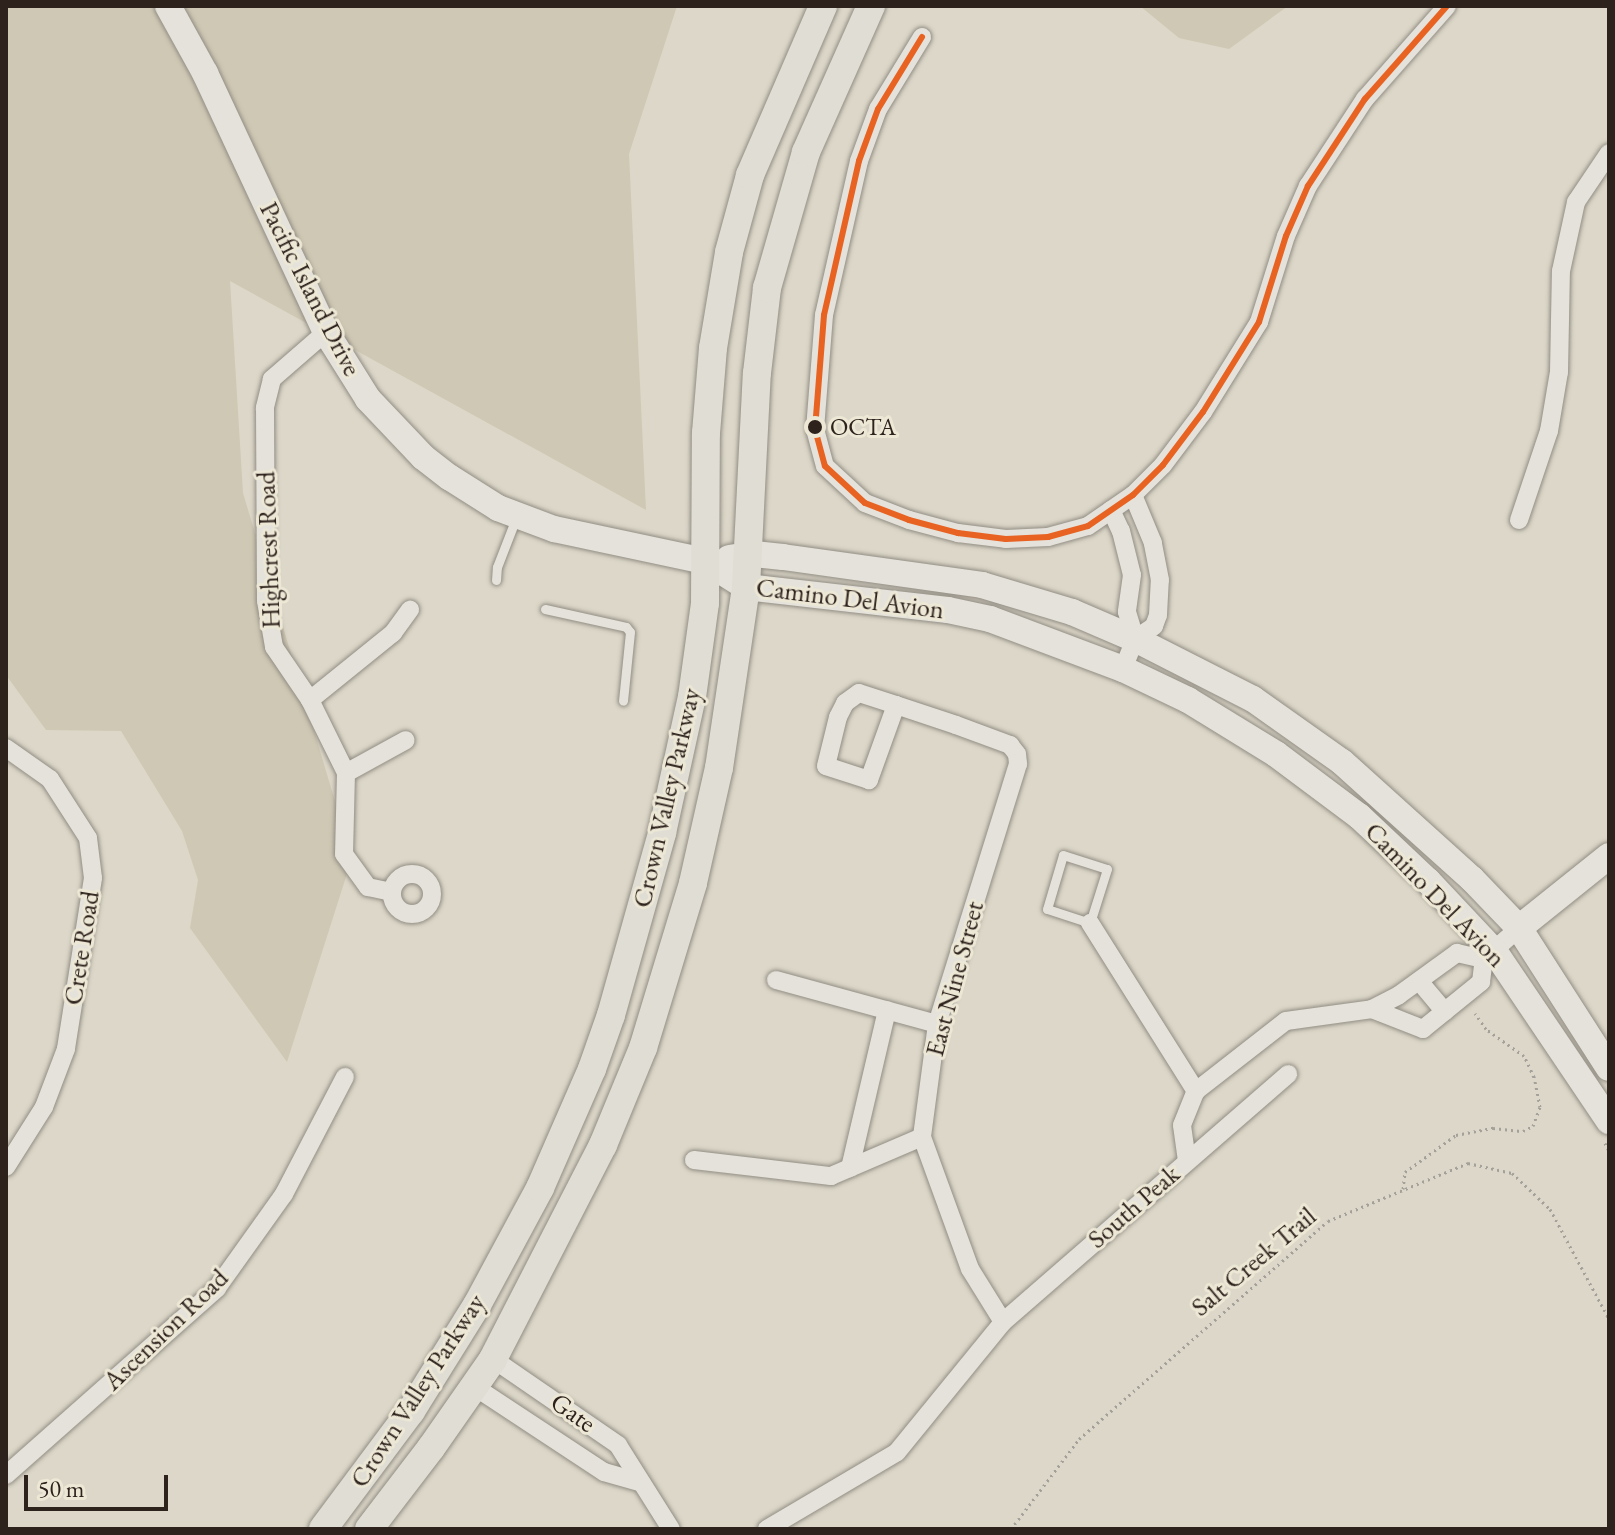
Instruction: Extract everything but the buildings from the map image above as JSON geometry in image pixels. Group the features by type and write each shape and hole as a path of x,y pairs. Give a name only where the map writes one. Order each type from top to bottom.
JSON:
{"main road":[{"name":"Pacific Island Drive","path":"168,6 205,73 326,332 368,399 423,457 498,508 554,529 705,561"},
{"name":"Crown Valley Parkway","path":"323,1529 450,1353 540,1188 592,1069 628,960 662,833 692,697 705,603 706,433 713,348 729,252 750,175 823,6"},
{"name":"Crown Valley Parkway","path":"369,1529 493,1359 603,1145 651,1025 711,805 746,587 757,373 767,288 806,152 871,6"},
{"name":"Camino Del Avion","path":"705,561 749,555 982,585 1072,612 1135,639 1253,699 1299,729 1415,825 1519,928 1609,1068"},
{"name":"Camino Del Avion","path":"705,561 746,587 948,610 990,619 1123,669 1188,700 1276,754 1359,816 1428,881 1489,956 1605,1128"},
{"path":"1519,928 1609,856"}],"street":[{"path":"922,37 878,109 843,220 824,315 815,429 825,466 865,503 909,520 958,533 1006,539 1048,537 1088,526 1133,495 1163,465 1244,352 1259,322 1286,236 1308,186 1365,99 1447,6"},
{"path":"1519,520 1549,431 1559,372 1561,271 1576,202 1609,153"},
{"name":"Highcrest Road","path":"326,332 272,379 265,408 266,601 274,647 310,700 346,773 344,854 368,887 391,892"},
{"path":"1123,669 1135,639 1154,626 1158,615 1160,580 1153,543 1133,495"},
{"path":"1111,510 1132,575 1127,612 1135,639"},
{"path":"1126,552 1153,543"},
{"path":"310,700 393,633 410,610"},
{"name":"East Nine Street","path":"896,705 869,780 826,766 845,703 859,693 896,705 1010,745 1017,754 1018,764 937,1024 922,1137 970,1269 1003,1322"},
{"path":"346,773 406,740"},
{"name":"Crete Road","path":"6,748 50,779 88,838 93,878 66,1049 44,1107 6,1167"},
{"path":"1090,923 1196,1091 1286,1021 1372,1009 1419,981 1457,953 1489,956"},
{"path":"1372,1009 1423,1029 1481,982 1489,956 1519,928"},
{"path":"776,980 937,1024"},
{"path":"1419,981 1445,1012"},
{"path":"850,1168 887,1010"},
{"path":"1187,1161 1288,1074"},
{"name":"Ascension Road","path":"6,1475 217,1288 284,1194 345,1077"},
{"name":"South Peak","path":"767,1529 897,1452 1003,1322 1187,1161 1182,1125 1196,1091"},
{"path":"694,1160 831,1176 922,1137"},
{"name":"Gate","path":"493,1359 618,1445 638,1482 671,1529"},
{"name":"Gate","path":"475,1387 604,1472 638,1482"},
{"path":"572,1451 589,1424"}],"lane":[{"path":"496,580 497,567 517,515"},
{"path":"545,609 626,627 630,632 623,701"},
{"path":"1063,855 1107,869 1090,923 1047,909 1063,855"}],"path":[{"path":"1403,1189 1405,1172 1427,1152 1456,1135 1493,1128 1523,1131 1533,1126 1540,1107 1534,1077 1524,1056 1486,1029 1470,1008"},
{"path":"1605,1128 1609,1151"},
{"name":"Salt Creek Trail","path":"1011,1529 1079,1439 1328,1221 1468,1163 1512,1173 1550,1209 1609,1319"}],"shaded area":[{"path":"6,6 677,6 629,154 646,510 230,281 243,493 352,858 287,1062 190,928 198,880 182,831 121,731 46,730 6,675"},
{"path":"1140,6 1288,6 1229,49 1179,38"}],"transit line":[{"path":"922,37 878,109 859,161 824,315 815,429 825,466 865,503 909,520 958,533 1006,539 1048,537 1088,526 1133,495 1163,465 1203,412 1259,322 1286,236 1308,186 1365,99 1447,6"}],"place":[{"name":"OCTA","path":"815,427"}]}
